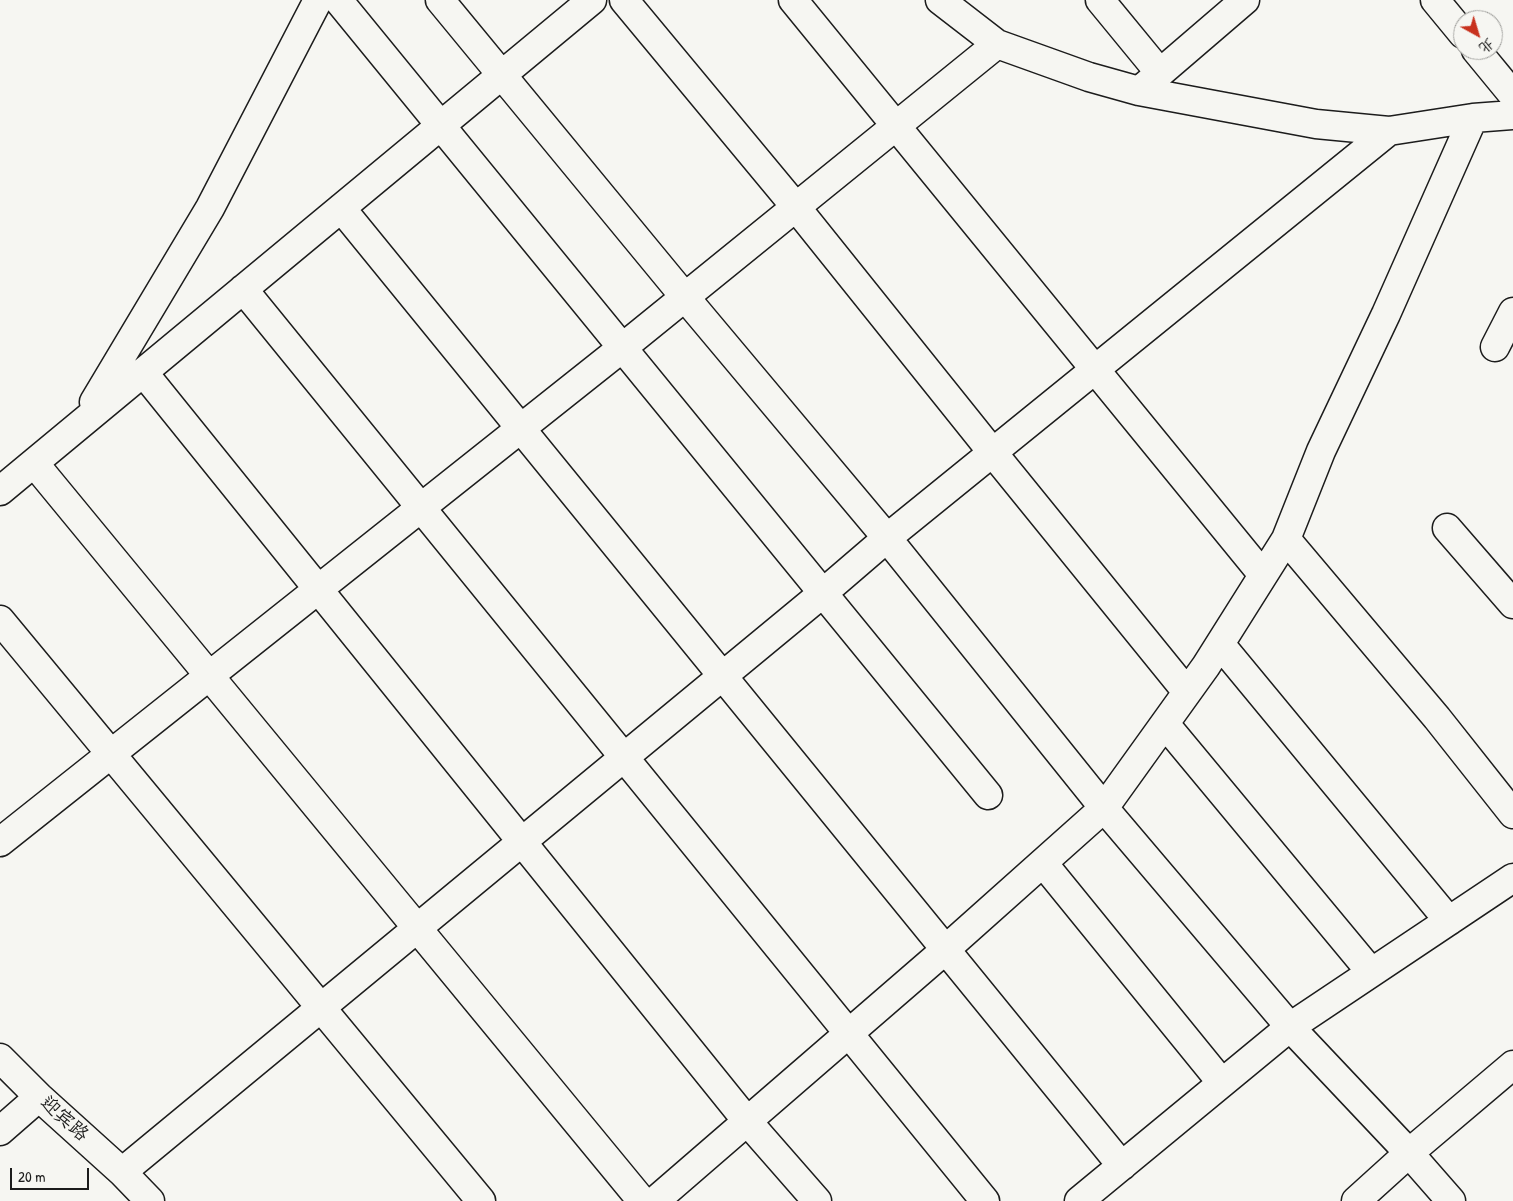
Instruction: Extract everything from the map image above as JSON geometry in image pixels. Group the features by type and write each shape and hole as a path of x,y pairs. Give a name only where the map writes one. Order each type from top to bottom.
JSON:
{"street":[{"path":"78,426 109,378 210,208 318,0"},
{"path":"338,0 988,795"},
{"path":"440,0 684,296 888,538 1104,808 1290,1027 1409,1153 1451,1201"},
{"path":"0,491 592,0"},
{"path":"624,0 795,206 1187,692"},
{"path":"793,0 1263,575"},
{"path":"940,0 997,44 1089,77 1139,91 1316,124 1389,131 1473,118 1513,115"},
{"path":"1100,0 1160,73"},
{"path":"1139,91 1245,0"},
{"path":"1435,0 1453,22"},
{"path":"0,842 622,348 997,44"},
{"path":"1484,60 1513,95"},
{"path":"655,1201 1104,808 1166,724 1220,644 1286,539 1321,452 1386,314 1473,118"},
{"path":"122,1172 888,538 1389,131"},
{"path":"341,208 1122,1166"},
{"path":"243,289 986,1201"},
{"path":"1495,347 1513,312"},
{"path":"143,372 747,1121 817,1201"},
{"path":"34,463 642,1201"},
{"path":"1447,528 1513,604"},
{"path":"1286,539 1437,718 1513,814"},
{"path":"0,620 481,1201"},
{"path":"1220,644 1449,921"},
{"path":"1166,724 1371,972"},
{"path":"1042,863 1222,1084"},
{"path":"1080,1200 1290,1027 1513,878"},
{"name":"迎宾路","path":"0,1058 39,1097 122,1172 150,1201"},
{"path":"1356,1201 1409,1153 1513,1065"},
{"path":"0,1130 39,1097"}]}
